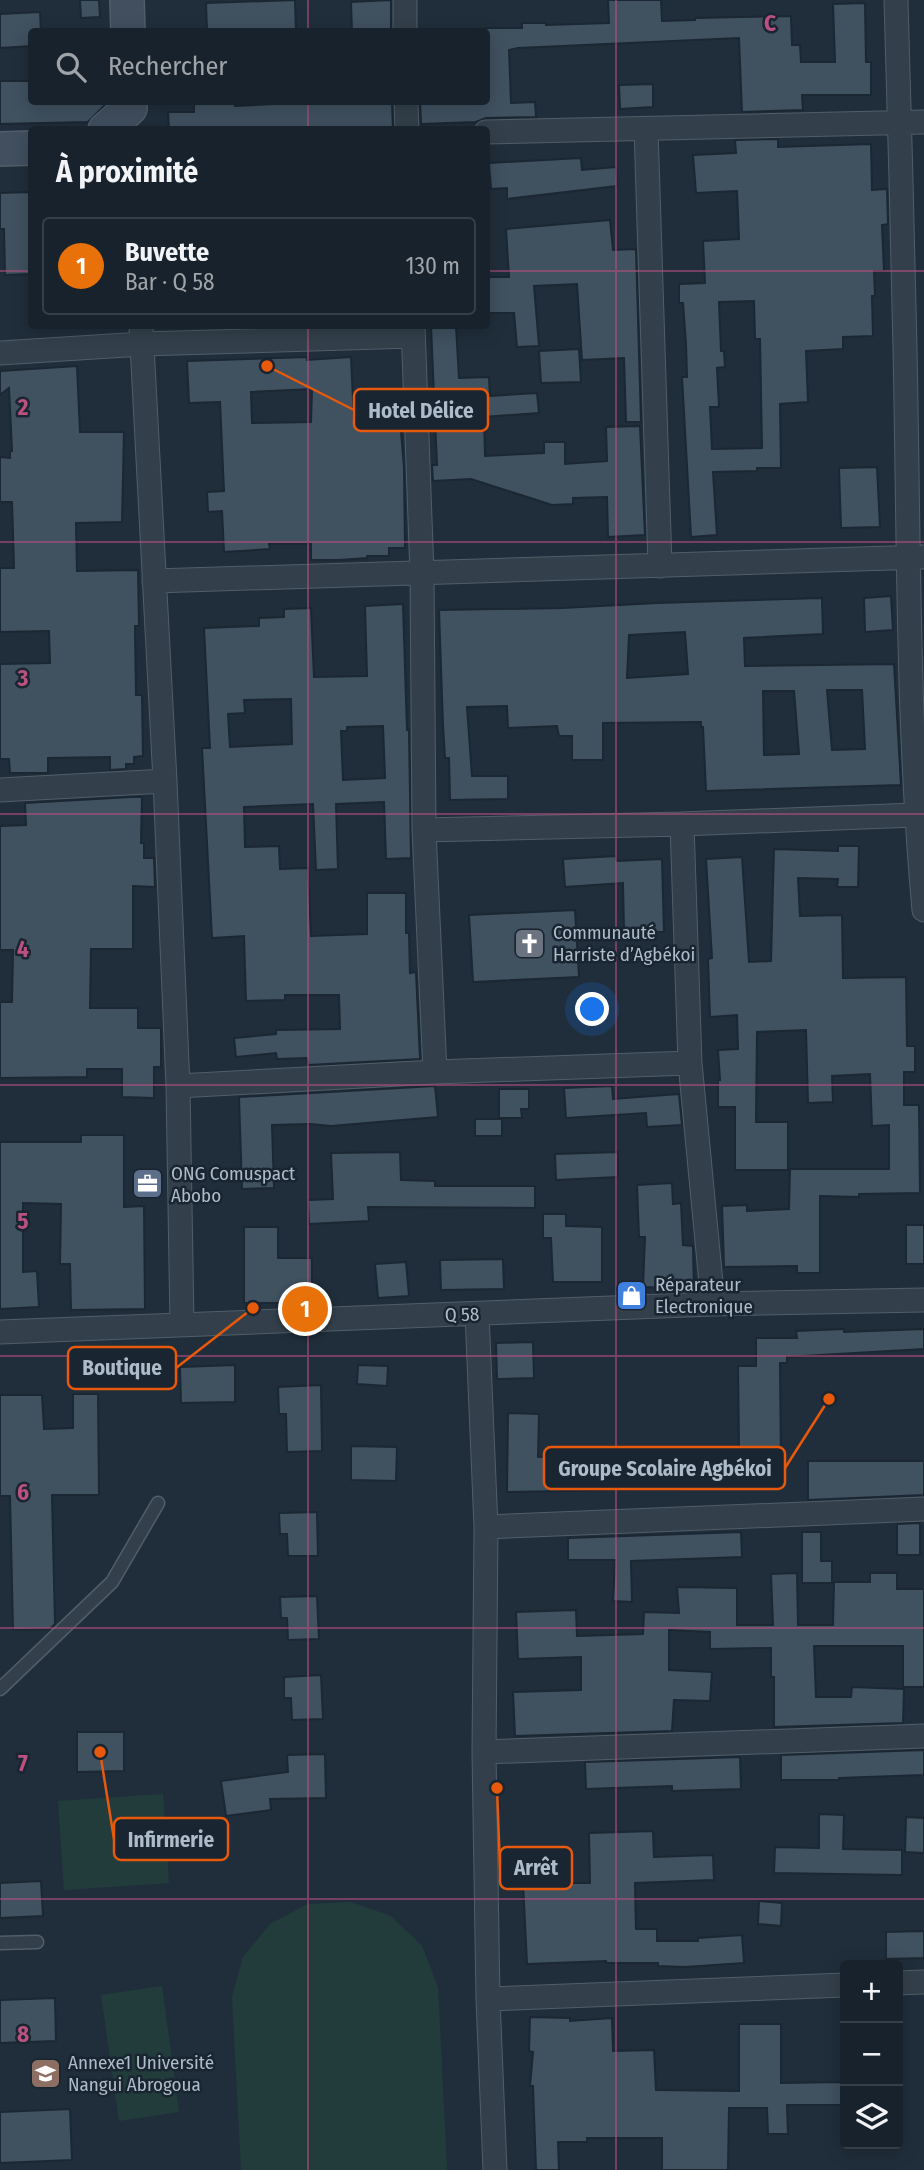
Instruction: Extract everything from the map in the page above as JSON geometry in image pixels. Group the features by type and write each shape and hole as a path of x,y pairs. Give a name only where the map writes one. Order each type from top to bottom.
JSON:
{"street":[{"path":"127,0 128,28"},
{"path":"405,0 405,28"},
{"path":"896,0 899,123 915,349 915,815 924,910"},
{"path":"406,105 407,126"},
{"path":"111,126 130,113"},
{"path":"490,132 924,122"},
{"path":"646,130 660,566"},
{"path":"0,149 28,148"},
{"path":"0,353 141,335 413,331 422,574 424,830 435,1072"},
{"path":"141,335 178,1086 182,1324"},
{"path":"154,581 915,557"},
{"path":"0,790 165,781"},
{"path":"424,830 915,815"},
{"path":"682,824 690,1063 713,1304"},
{"path":"178,1086 435,1072 690,1063"},
{"name":"Q 58","path":"0,1332 713,1304 924,1300"},
{"path":"477,1314 486,1527 484,1752 488,2000 495,2170"},
{"path":"486,1527 924,1509"},
{"path":"484,1752 924,1736"},
{"path":"903,1983 924,1982"},
{"path":"488,2000 840,1985"}],"lane":[{"path":"0,1689 112,1583 158,1503"},
{"path":"0,1943 37,1942"}],"green space":[{"path":"163,1794 169,1883 64,1890 58,1801"},
{"path":"351,1902 391,1916 422,1946 438,1987 447,2170 241,2170 232,1997 243,1957 270,1924 308,1904"},
{"path":"162,1986 179,2112 119,2121 101,1995"}],"building":[{"path":"80,0 99,0 100,17 81,18"},
{"path":"295,0 296,28 207,28 206,3"},
{"path":"391,0 391,28 352,28 351,2"},
{"path":"608,0 661,0 662,21 791,16 792,45 800,45 801,62 835,62 833,4 865,3 866,62 871,62 871,95 802,95 803,110 742,112 739,38 518,48 509,50 511,103 535,102 536,117 421,124 420,105 490,105 490,28 522,28 522,23 609,23"},
{"path":"40,12 41,28 28,28 28,46 0,48 0,14"},
{"path":"0,81 28,81 28,105 105,105 88,122 0,124"},
{"path":"653,84 653,107 620,109 619,85"},
{"path":"194,105 392,105 393,126 169,126 168,112 194,112"},
{"path":"778,139 778,147 871,144 872,190 887,189 888,224 882,225 884,271 874,271 873,336 843,337 843,349 806,351 808,402 780,404 781,468 713,472 717,535 691,537 682,377 687,377 686,344 683,303 679,303 679,284 705,283 703,241 739,239 737,191 696,193 693,155 736,153 735,140","holes":["754,301 755,339 760,339 762,448 712,449 710,407 719,407 717,368 725,367 724,351 721,351 719,302"]},
{"path":"581,158 582,170 616,167 617,186 507,199 507,188 491,189 490,163"},
{"path":"28,192 28,274 5,275 4,229 0,229 0,193"},
{"path":"610,220 613,250 636,249 641,422 626,422 624,358 582,360 577,284 534,286 539,346 517,347 514,313 490,313 490,277 509,277 506,229"},
{"path":"431,329 456,329 459,378 489,377 490,396 537,393 539,413 484,417 485,456 544,453 544,442 565,442 565,464 607,461 606,427 640,426 645,535 608,537 607,497 573,498 573,504 552,505 471,479 433,481 432,465 437,465"},
{"path":"579,349 581,382 541,383 539,351"},
{"path":"351,357 354,421 400,420 404,467 405,548 389,548 389,556 339,560 311,560 311,544 269,544 270,549 224,552 222,511 208,512 207,492 224,491 220,402 189,403 187,361","holes":["312,389 311,422 252,423 251,392"]},
{"path":"77,366 80,432 124,432 122,522 76,523 77,571 138,570 139,626 135,626 136,695 142,695 143,756 134,757 134,764 126,764 126,769 110,770 110,757 48,758 48,773 10,773 9,759 0,759 0,664 50,663 49,631 0,632 0,568 14,568 12,502 0,502 0,457 10,458 12,451 9,388 0,395 0,371"},
{"path":"877,467 880,527 841,528 839,468"},
{"path":"891,596 893,630 865,632 864,598"},
{"path":"822,598 823,634 744,638 745,666 894,664 901,785 706,791 701,722 603,723 603,760 572,760 572,736 559,736 557,726 508,728 507,706 467,707 472,776 508,776 508,799 450,800 449,758 445,758 443,726 439,610","holes":["685,632 688,674 627,678 629,635","827,690 862,690 865,749 832,750","763,691 794,691 799,754 764,755"]},
{"path":"403,604 411,858 386,859 384,802 336,804 338,869 316,870 313,804 244,807 245,847 279,846 280,869 308,868 311,936 367,934 367,893 406,893 406,933 409,933 410,973 416,972 420,1059 308,1065 307,1058 277,1059 276,1053 236,1057 234,1038 276,1034 276,1030 340,1029 339,995 285,995 285,1000 246,1001 244,936 212,938 202,748 210,748 204,628 259,626 259,618 284,617 284,609 311,608 314,677 367,676 365,606","holes":["291,699 292,744 230,747 228,714 245,713 244,700","383,726 385,778 343,780 341,731 347,731 347,727"]},
{"path":"142,797 141,843 144,843 144,858 154,858 155,887 133,886 133,949 91,949 90,1008 138,1008 138,1028 161,1028 161,1067 154,1067 154,1098 122,1097 122,1069 87,1069 87,1077 0,1078 0,1002 12,1002 13,950 0,950 0,826 26,825 25,803"},
{"path":"838,846 859,846 858,887 837,887 838,879 798,878 800,916 842,915 843,978 906,977 907,1046 915,1046 915,1072 904,1072 904,1105 919,1105 920,1193 859,1194 859,1197 820,1196 820,1273 797,1273 797,1266 724,1267 722,1206 747,1205 747,1211 789,1209 790,1169 889,1169 889,1125 872,1126 870,1074 832,1076 833,1102 808,1103 806,1030 757,1032 756,1122 788,1122 788,1170 735,1170 735,1107 718,1107 718,1050 738,1049 737,1015 710,1017 708,959 712,958 706,859 742,857 749,962 771,961 774,849 838,851"},
{"path":"616,856 617,861 662,859 664,932 624,932 623,883 565,887 563,859"},
{"path":"575,910 579,977 473,982 469,915"},
{"path":"435,1086 438,1117 331,1126 272,1125 274,1188 242,1189 239,1097"},
{"path":"612,1086 613,1099 679,1094 682,1125 647,1127 646,1113 566,1118 564,1088"},
{"path":"499,1089 529,1089 529,1109 521,1109 522,1118 499,1118"},
{"path":"475,1119 502,1119 502,1136 475,1136"},
{"path":"81,1135 124,1135 124,1207 144,1206 145,1309 71,1310 70,1264 60,1264 61,1204 23,1203 23,1272 37,1271 39,1307 0,1309 0,1142 81,1142"},
{"path":"400,1152 401,1180 435,1181 435,1186 535,1186 535,1208 368,1207 369,1221 309,1224 308,1200 333,1199 331,1153"},
{"path":"618,1152 618,1177 556,1180 555,1154"},
{"path":"672,1183 673,1204 681,1203 683,1245 693,1246 694,1289 643,1287 645,1237 639,1237 637,1185"},
{"path":"543,1214 566,1214 566,1226 602,1227 602,1282 553,1282 551,1238 543,1238"},
{"path":"906,1225 924,1225 924,1264 906,1264"},
{"path":"244,1227 278,1227 278,1258 312,1258 312,1303 244,1303"},
{"path":"503,1259 504,1289 441,1290 440,1260"},
{"path":"406,1262 409,1296 378,1298 375,1264"},
{"path":"844,1329 844,1332 924,1329 924,1349 787,1357 787,1363 780,1363 781,1466 733,1467 734,1488 507,1492 508,1413 539,1414 538,1457 739,1449 738,1366 756,1366 756,1338 797,1338 796,1331"},
{"path":"533,1342 534,1378 497,1379 496,1343"},
{"path":"235,1365 235,1402 181,1403 180,1367"},
{"path":"358,1365 388,1366 387,1386 357,1384"},
{"path":"321,1385 322,1451 287,1452 286,1414 279,1414 278,1387"},
{"path":"73,1394 98,1394 99,1495 52,1495 55,1624 50,1629 13,1630 10,1496 0,1496 0,1395 42,1395 44,1429 73,1428"},
{"path":"351,1446 397,1447 396,1481 351,1480"},
{"path":"808,1461 924,1461 924,1495 808,1500"},
{"path":"317,1512 318,1556 288,1556 287,1534 280,1534 279,1513"},
{"path":"920,1523 920,1555 897,1555 897,1524"},
{"path":"741,1532 742,1557 631,1561 632,1602 613,1601 615,1560 568,1560 568,1538"},
{"path":"802,1532 821,1532 821,1561 832,1561 832,1583 802,1583"},
{"path":"797,1573 798,1625 833,1625 834,1582 870,1582 870,1573 897,1573 897,1589 924,1589 924,1687 903,1687 903,1646 814,1646 816,1697 851,1697 852,1687 904,1689 903,1723 774,1727 771,1648 710,1649 710,1632 669,1630 669,1670 712,1672 710,1701 674,1700 672,1731 515,1736 513,1692 581,1690 581,1657 518,1659 516,1612 576,1610 577,1636 643,1634 644,1612 679,1613 677,1587 737,1588 737,1625 773,1625 771,1574"},
{"path":"317,1596 319,1639 288,1640 287,1618 281,1618 280,1597"},
{"path":"321,1675 323,1719 292,1720 291,1698 284,1698 284,1677"},
{"path":"77,1732 124,1732 124,1771 77,1772"},
{"path":"924,1750 924,1775 781,1780 781,1755"},
{"path":"325,1754 326,1798 270,1799 271,1810 226,1816 221,1781 288,1772 287,1755"},
{"path":"740,1757 741,1789 672,1791 672,1786 586,1789 585,1762"},
{"path":"819,1814 844,1815 843,1849 902,1850 902,1875 774,1873 775,1847 819,1848"},
{"path":"906,1817 924,1818 924,1853 905,1852"},
{"path":"653,1831 654,1857 713,1855 714,1880 635,1883 636,1929 657,1929 657,1941 698,1941 698,1938 742,1935 744,1963 685,1967 606,1961 527,1964 523,1883 590,1883 589,1833"},
{"path":"41,1881 43,1916 0,1918 0,1883"},
{"path":"759,1901 782,1903 781,1926 758,1924"},
{"path":"924,1931 924,1958 886,1959 886,1932"},
{"path":"55,1998 56,2041 0,2043 0,2000"},
{"path":"530,2017 570,2018 570,2021 612,2018 613,2051 654,2050 656,2090 739,2091 739,2024 781,2024 781,2083 840,2082 840,2105 787,2105 788,2134 768,2134 767,2108 729,2108 728,2170 662,2170 662,2138 587,2138 587,2142 558,2142 559,2170 536,2170 533,2086 530,2086 533,2052 529,2051"},
{"path":"70,2109 72,2160 0,2163 0,2112"}],"place":[{"name":"Hotel Délice","path":"267,366"},
{"name":"Communauté Harriste d’Agbékoi","path":"530,943"},
{"name":"ONG Comuspact Abobo","path":"148,1184"},
{"name":"Réparateur Electronique","path":"632,1295"},
{"name":"Boutique","path":"253,1308"},
{"name":"Buvette","path":"305,1309"},
{"name":"Groupe Scolaire Agbékoi","path":"829,1399"},
{"name":"Infirmerie","path":"100,1752"},
{"name":"Arrêt","path":"497,1788"},
{"name":"Annexe1 Université Nangui Abrogoua","path":"45,2073"}]}
